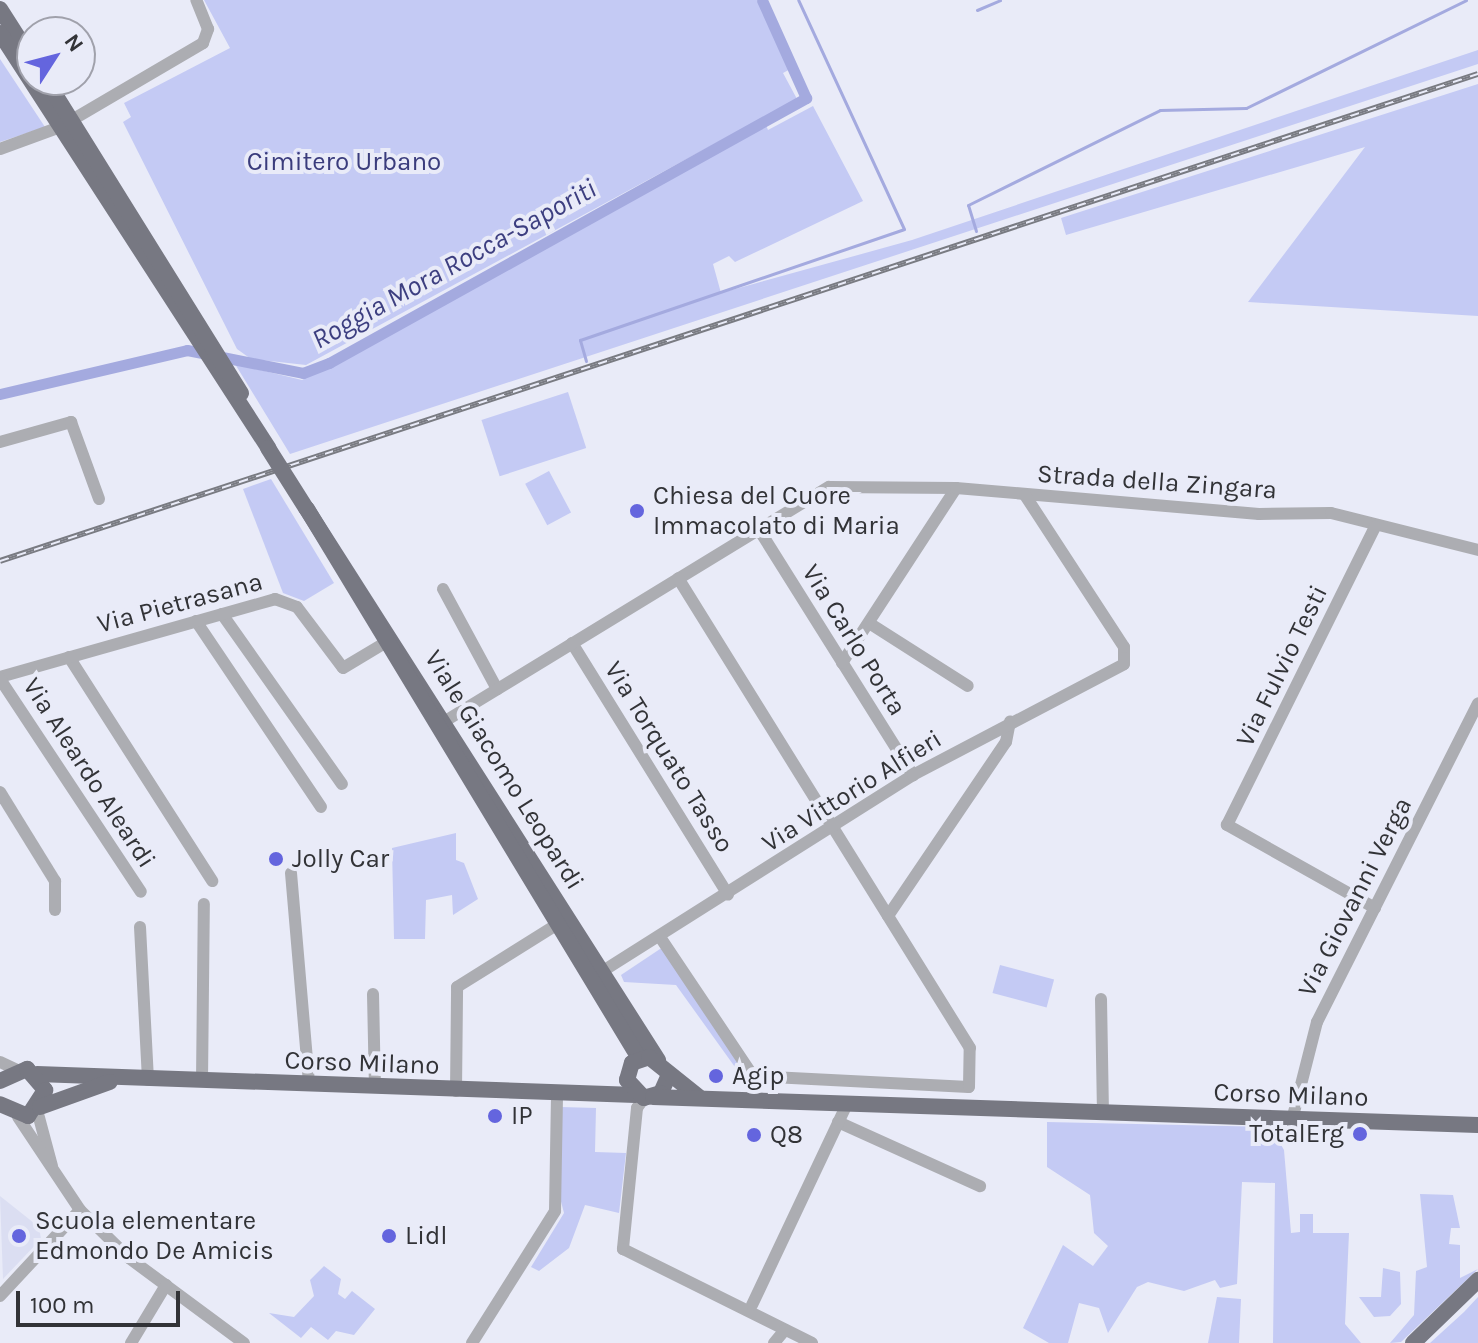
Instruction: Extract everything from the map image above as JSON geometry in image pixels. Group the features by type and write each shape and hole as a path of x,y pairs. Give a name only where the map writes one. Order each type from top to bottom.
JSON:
{"main road":[{"path":"0,9 16,34"},
{"path":"0,33 65,122"},
{"path":"53,96 65,122"},
{"name":"Viale Giacomo Leopardi","path":"65,122 597,974 639,1058"},
{"name":"Viale Giacomo Leopardi","path":"306,508 383,644 440,725 558,924 658,1060"},
{"path":"603,1095 627,1080 639,1058 658,1060 668,1077 703,1100"},
{"path":"0,1081 8,1065"},
{"name":"Corso Milano","path":"8,1065 37,1074 120,1079 1478,1125"},
{"path":"37,1074 45,1090 39,1109"},
{"path":"627,1080 645,1097 668,1077"},
{"name":"Corso Milano","path":"7,1113 39,1109 70,1091 120,1079"},
{"path":"1413,1343 1478,1280"}],"street":[{"path":"0,149 65,122 203,43 208,29 196,0"},
{"path":"0,442 71,422 99,499"},
{"name":"Strada della Zingara","path":"758,528 829,487 956,488 1331,513 1375,527 1478,550"},
{"path":"842,663 956,488"},
{"name":"Via Vittorio Alfieri","path":"597,974 833,829 913,775 1010,721 1124,664 1124,647 1025,495"},
{"name":"Via Fulvio Testi","path":"1375,527 1227,825 1375,908"},
{"path":"440,725 758,528"},
{"name":"Via Carlo Porta","path":"758,528 913,775"},
{"path":"660,937 753,1076 969,1087 970,1048 678,578"},
{"path":"443,589 497,689"},
{"name":"Via Pietrasana","path":"0,678 286,598 343,668 383,644"},
{"path":"222,614 342,784"},
{"path":"196,621 321,807"},
{"path":"869,623 968,686"},
{"name":"Via Torquato Tasso","path":"572,643 728,895"},
{"path":"69,657 212,881"},
{"name":"Via Aleardo Aleardi","path":"0,678 141,892"},
{"name":"Via Giovanni Verga","path":"1292,1120 1317,1022 1478,703"},
{"path":"888,916 1006,742 1010,721"},
{"path":"0,792 55,881 55,910"},
{"path":"291,873 309,1084"},
{"path":"202,1081 204,904"},
{"path":"456,1091 457,987 558,924"},
{"path":"140,927 148,1080"},
{"path":"373,994 375,1087"},
{"path":"1101,999 1103,1112"},
{"path":"472,1343 555,1211 557,1094"},
{"path":"645,1097 637,1108 623,1249 812,1343"},
{"path":"752,1305 847,1104"},
{"path":"39,1109 56,1177"},
{"path":"7,1113 80,1210 228,1338 244,1343"},
{"path":"838,1122 980,1186"},
{"path":"0,1296 80,1210"},
{"path":"131,1343 166,1285"},
{"path":"774,1343 785,1330"}],"shaded area":[{"name":"Scuola elementare Edmondo De Amicis","path":"0,1196 39,1227 41,1239 3,1279"}],"green space":[{"name":"Cimitero Urbano","path":"204,0 757,0 794,67 783,73 797,99 763,118 768,130 813,106 863,201 735,262 729,256 713,264 721,293 912,240 1478,50 1478,64 290,454 235,364 302,380 758,131 753,123 306,365 251,359 237,349 123,122 131,117 124,103 230,48"},
{"path":"0,59 16,83 16,96 24,96 45,127 0,142"},
{"path":"1478,84 1478,316 1248,302 1365,147 1066,235 1061,218"},
{"path":"568,392 586,448 500,476 481,420"},
{"path":"549,471 571,512 547,525 525,484"},
{"path":"271,479 334,583 304,601 283,593 243,489"},
{"path":"456,833 456,860 464,863 478,899 453,915 452,895 426,900 425,939 394,939 392,848"},
{"path":"663,947 749,1077 745,1081 676,985 624,982 621,975"},
{"path":"1000,965 1054,979 1047,1008 992,993"},
{"path":"561,1107 596,1108 595,1152 626,1153 619,1213 585,1205 569,1248 539,1271 531,1267 564,1213 558,1190"},
{"path":"1047,1122 1271,1127 1284,1150 1291,1233 1300,1232 1300,1214 1313,1214 1313,1233 1349,1233 1345,1324 1361,1343 1273,1343 1275,1183 1242,1182 1237,1284 1220,1288 1215,1280 1184,1291 1148,1282 1137,1287 1108,1333 1099,1308 1079,1303 1068,1343 1049,1343 1023,1328 1063,1245 1093,1266 1108,1246 1094,1233 1090,1195 1047,1167"},
{"path":"1420,1194 1453,1195 1460,1228 1451,1228 1449,1244 1460,1245 1460,1278 1478,1269 1401,1342 1390,1343 1414,1315 1416,1271 1427,1267"},
{"path":"324,1266 341,1279 338,1294 345,1299 352,1291 375,1309 354,1335 336,1331 328,1340 311,1327 301,1338 269,1313 294,1317 314,1296 310,1280"},
{"path":"1383,1268 1400,1272 1401,1304 1390,1316 1374,1317 1359,1297 1381,1297"},
{"path":"1217,1297 1241,1299 1239,1343 1208,1343"},
{"path":"1478,1297 1478,1343 1430,1343 1464,1312"}],"waterway":[{"name":"Roggia Mora Rocca-Saporiti","path":"0,394 187,350 303,373 329,363 806,98 762,0"},
{"path":"586,361 580,340 904,229 798,0"},
{"path":"977,10 1000,0"},
{"path":"976,231 968,205 1160,110 1246,108 1466,0"}],"railway":[{"path":"0,561 1478,74"}],"place":[{"name":"Chiesa del Cuore Immacolato di Maria","path":"637,511"},
{"name":"Jolly Car","path":"276,859"},
{"name":"Agip","path":"716,1076"},
{"name":"IP","path":"495,1116"},
{"name":"TotalErg","path":"1360,1134"},
{"name":"Q8","path":"754,1135"},
{"name":"Scuola elementare Edmondo De Amicis","path":"19,1236"},
{"name":"Lidl","path":"389,1236"}]}
